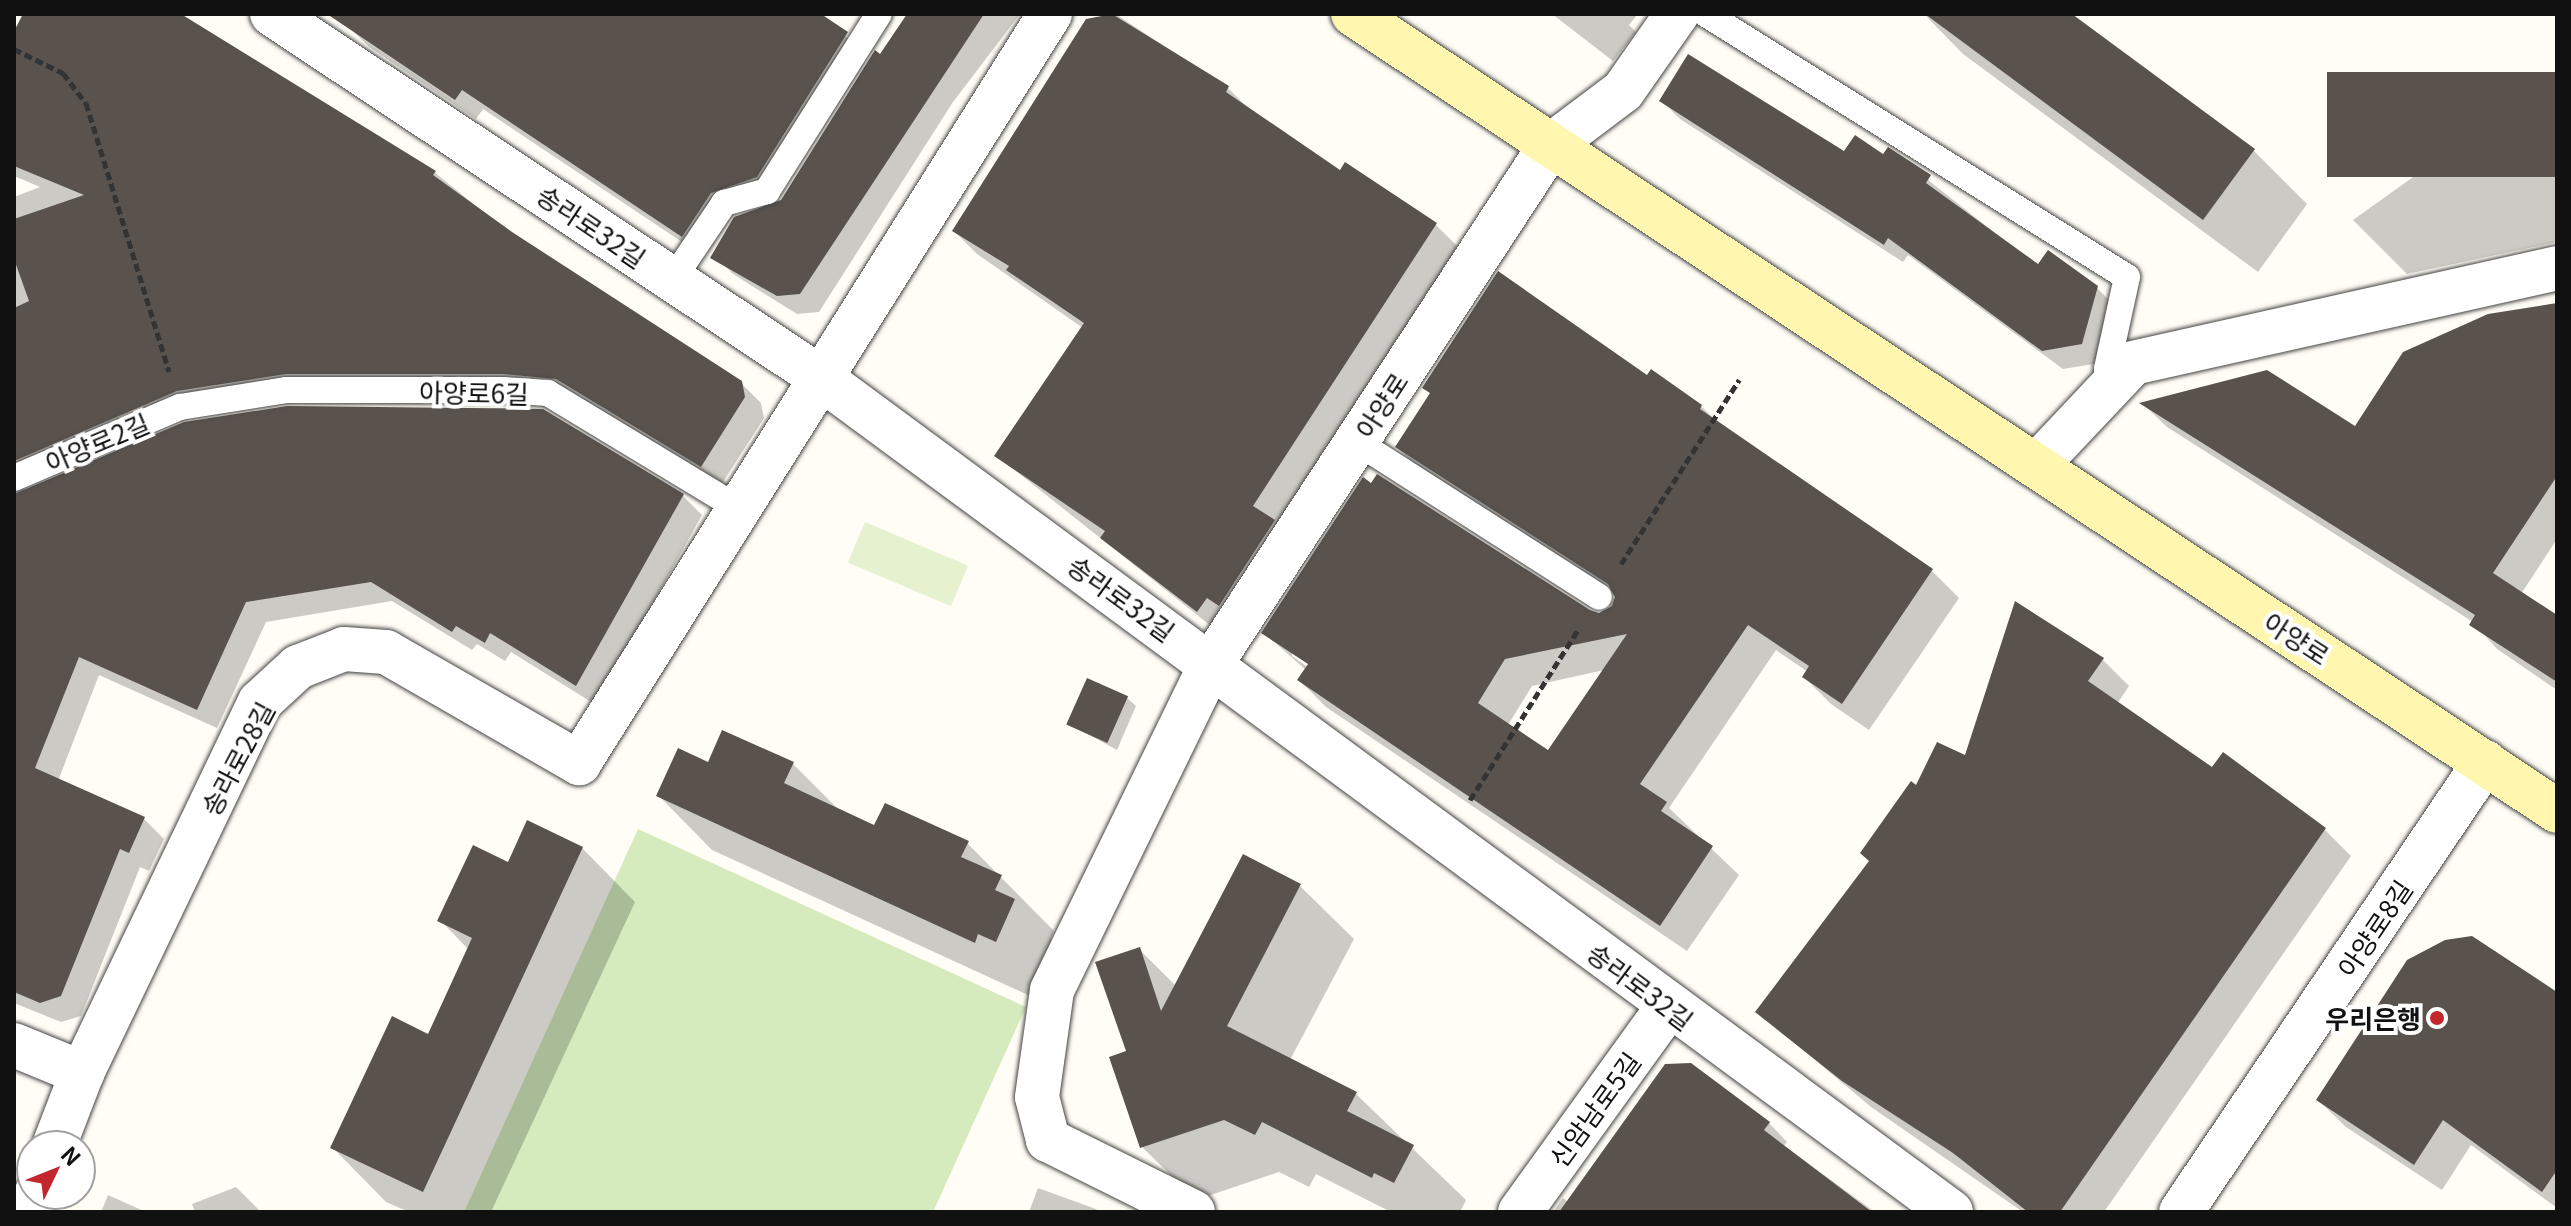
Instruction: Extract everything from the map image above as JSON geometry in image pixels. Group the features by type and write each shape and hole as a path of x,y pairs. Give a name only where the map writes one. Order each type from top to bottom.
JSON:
{"main road":[{"name":"아양로","path":"1353,14 2557,811"}],"street":[{"name":"송라로32길","path":"272,14 818,376 1211,664 1668,1007 1951,1212"},
{"path":"738,508 818,376 1050,14"},
{"path":"1550,146 1623,91 1677,14"},
{"name":"아양로","path":"1193,1212 1048,1140 1037,1097 1052,990 1211,664 1550,146"},
{"path":"2036,466 2133,363 2557,268"},
{"name":"송라로28길","path":"60,1130 82,1073 260,702 298,667 344,649 386,652 579,763 738,508"},
{"name":"아양로8길","path":"2181,1212 2485,762"},
{"name":"신암남로5길","path":"1520,1212 1668,1007"},
{"path":"14,1045 82,1073"}],"lane":[{"path":"673,279 724,203 767,191 879,14"},
{"path":"1706,14 2127,277 2107,369 2117,380"},
{"name":"아양로6길","path":"180,407 286,390 548,393 738,508"},
{"name":"아양로2길","path":"14,478 180,407"},
{"path":"1357,442 1599,597"}],"path":[{"path":"14,49 63,73 86,103 180,407"}],"green space":[{"path":"865,522 968,566 951,606 848,563"},
{"path":"638,829 1026,1007 933,1212 464,1212"}],"building":[{"path":"23,14 181,14 436,171 433,175 512,232 742,381 745,397 701,467 556,379 503,374 286,374 177,391 14,461 14,308 29,301 14,259 14,219 84,195 14,166 14,31"},
{"path":"327,14 821,14 848,32 757,177 711,193 682,237 462,90 455,100"},
{"path":"907,14 984,14 800,294 777,296 710,258 734,217 781,200 875,50 880,54"},
{"path":"1112,14 1229,86 1226,92 1340,170 1345,162 1437,223 1253,506 1275,520 1219,606 1207,598 1197,612 1100,538 1105,531 994,456 1084,323 1006,270 1009,266 952,231 1086,19"},
{"path":"1925,14 2072,14 2255,149 2203,220"},
{"path":"1688,54 1844,151 1855,135 1883,154 1888,147 1931,175 1926,183 2038,264 2048,250 2098,286 2082,344 2042,351 1888,238 1884,245 1659,101"},
{"path":"2327,72 2557,72 2557,177 2327,177"},
{"path":"1498,271 1647,375 1651,369 1702,405 1700,409 1933,569 1842,704 1802,677 1809,666 1748,625 1640,784 1667,802 1661,811 1713,846 1660,926 1297,680 1308,664 1261,633 1363,477 1371,483 1377,474 1590,610 1599,613 1612,606 1615,597 1608,584 1395,447 1430,393 1422,388","holes":["1627,634 1548,750 1478,703 1505,659"]},
{"path":"2557,303 2557,476 2493,573 2557,615 2557,682 2469,625 2475,615 2139,403 2267,370 2355,426 2403,352 2488,314"},
{"path":"287,406 543,409 684,494 576,686 490,633 485,643 456,626 452,632 371,582 246,602 197,710 79,657 35,768 145,817 129,853 120,849 61,996 40,1003 14,992 14,494 184,422"},
{"path":"2015,601 2104,658 2088,681 2212,767 2223,752 2326,828 2060,1212 2028,1212 1953,1153 1842,1081 1755,1012 1869,861 1860,853 1911,781 1916,785 1937,742 1965,755"},
{"path":"1087,678 1128,696 1107,743 1066,725"},
{"path":"722,730 794,762 784,783 874,825 885,803 969,841 961,857 1002,875 995,890 1015,899 996,942 978,934 975,943 656,796 678,748 708,762"},
{"path":"527,820 583,847 423,1192 330,1148 392,1016 428,1034 472,938 437,921 473,845 508,862"},
{"path":"1243,854 1301,884 1227,1026 1357,1092 1347,1111 1414,1145 1394,1183 1374,1173 1372,1178 1262,1122 1255,1135 1224,1120 1140,1148 1109,1057 1126,1051 1095,962 1140,947 1161,1011"},
{"path":"2472,936 2557,992 2557,1170 2542,1192 2443,1120 2414,1165 2316,1100 2407,960 2445,940"},
{"path":"1691,1063 1770,1122 1764,1130 1872,1212 1559,1212 1665,1064"}],"place":[{"name":"우리은행","path":"2437,1018"}]}
